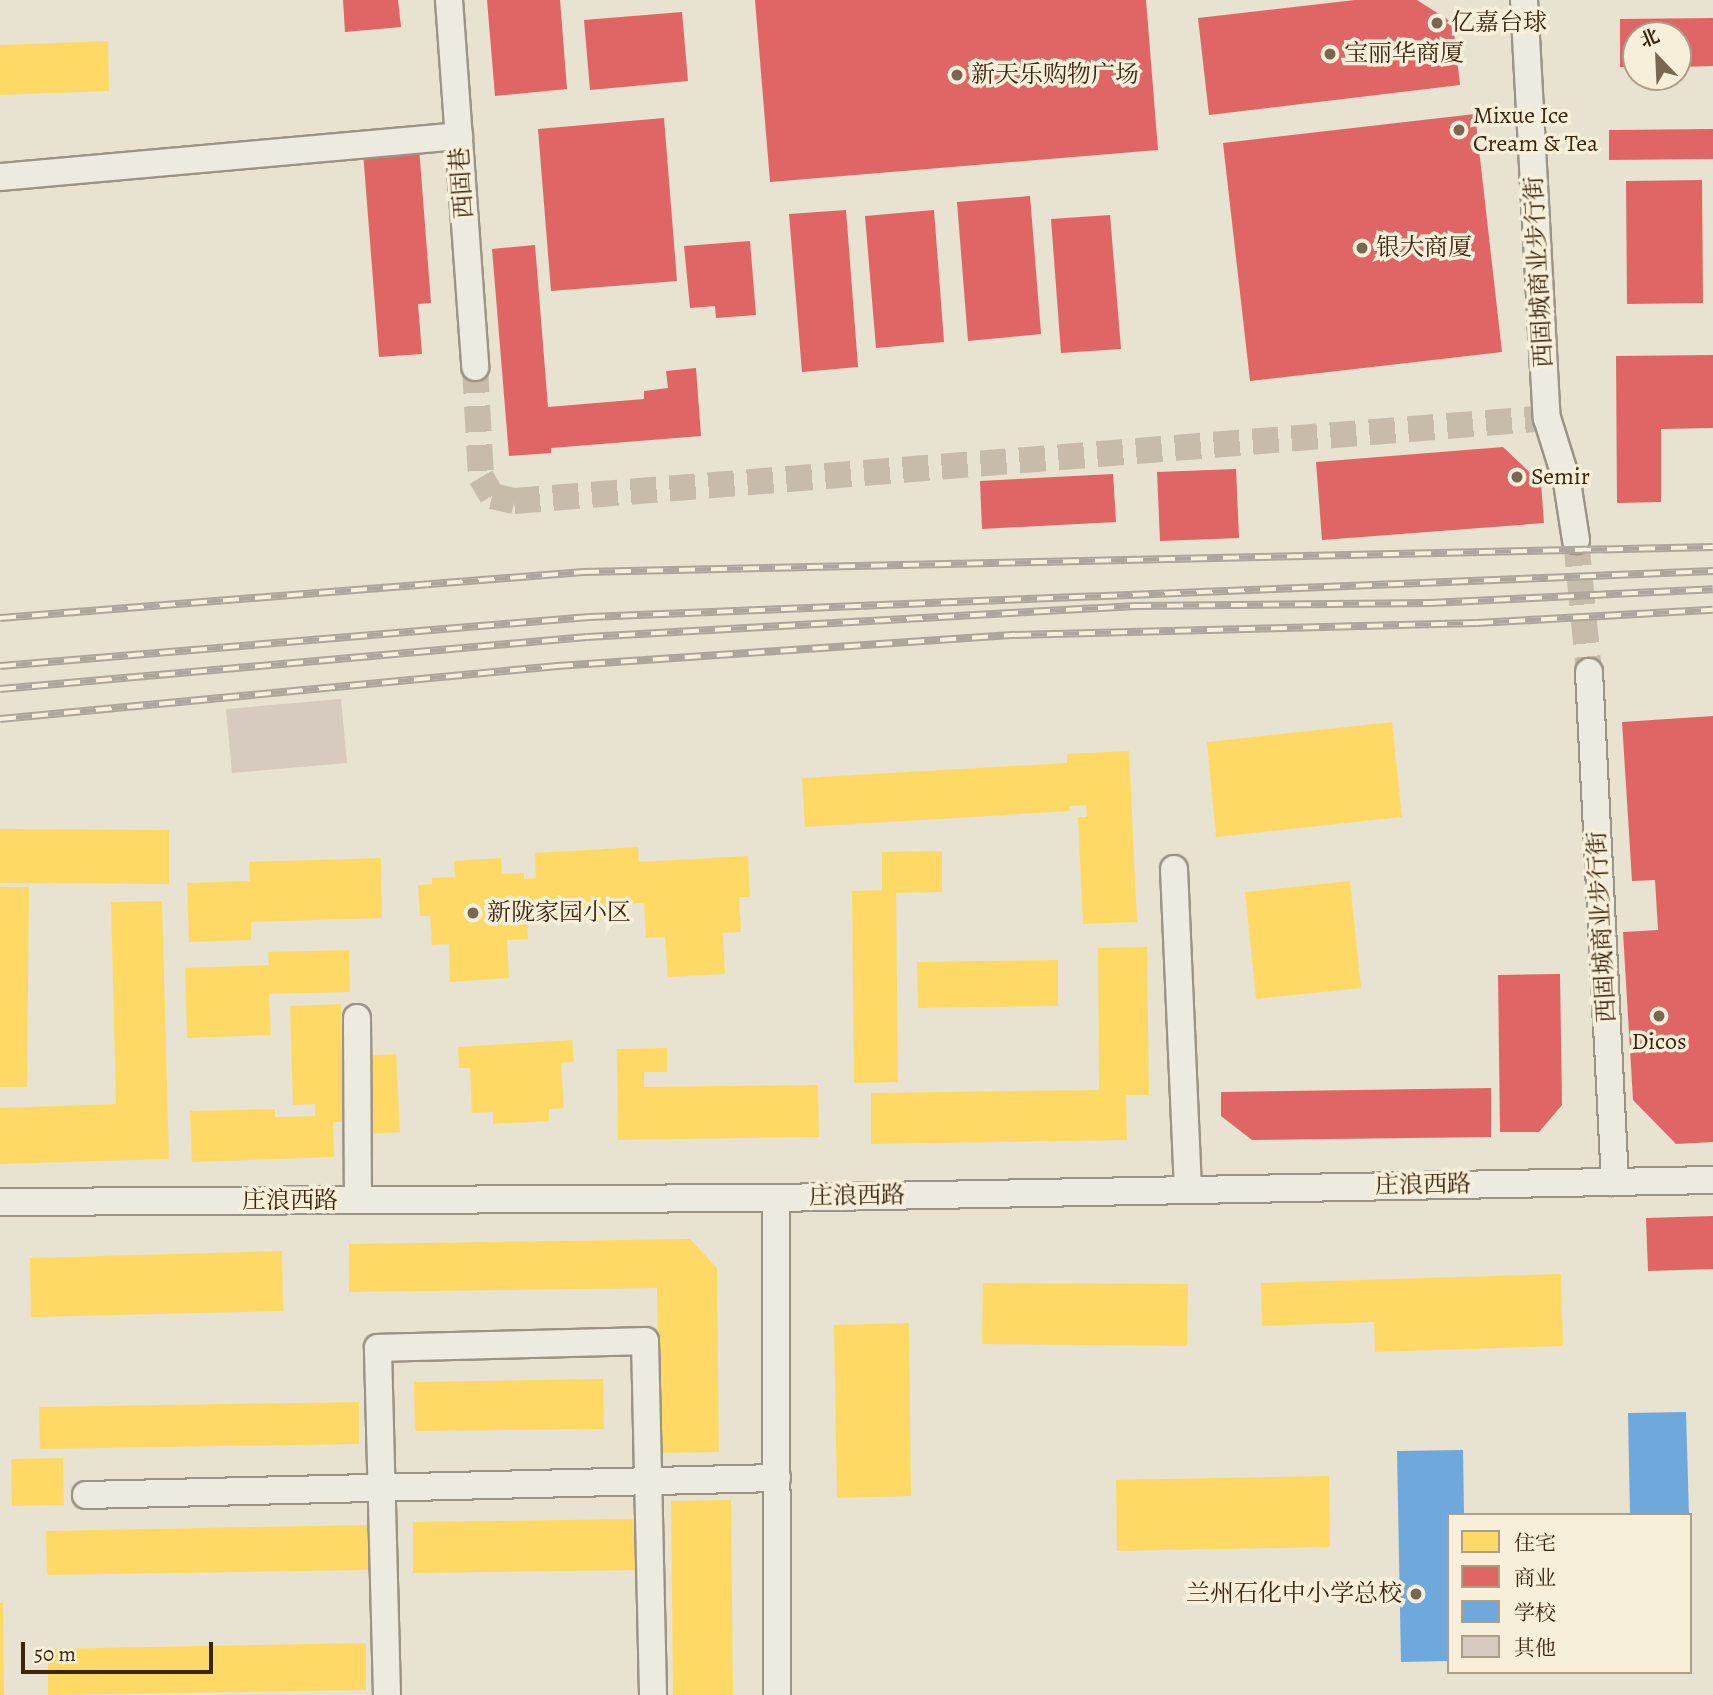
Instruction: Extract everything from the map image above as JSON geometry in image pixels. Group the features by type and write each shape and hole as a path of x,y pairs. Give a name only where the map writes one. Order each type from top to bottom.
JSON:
{"street":[{"name":"西固巷","path":"449,0 475,367"},
{"name":"西固城商业步行街","path":"1524,0 1547,418 1567,482 1576,540"},
{"path":"0,177 459,136"},
{"name":"西固城商业步行街","path":"1590,672 1615,1182"},
{"path":"1174,869 1188,1190"},
{"path":"357,1018 358,1200"},
{"name":"庄浪西路","path":"0,1202 776,1198 1713,1180"},
{"path":"776,1198 777,1695"},
{"path":"387,1695 378,1348 645,1341 653,1695"},
{"path":"86,1495 777,1478"}],"building: 住宅":[{"path":"108,41 109,91 0,95 0,45"},
{"path":"1392,722 1402,817 1216,837 1207,742"},
{"path":"1129,751 1137,922 1083,924 1078,817 1087,817 1086,805 1069,806 1070,811 805,827 802,778 1067,763 1067,754"},
{"path":"0,829 169,830 169,884 0,883"},
{"name":"新陇家园小区","path":"638,847 639,862 748,856 750,897 739,897 741,932 723,933 725,974 668,977 665,937 646,938 644,903 624,904 624,918 553,922 552,908 526,910 528,939 507,940 509,978 450,982 449,944 432,945 430,916 420,916 418,885 432,884 432,878 455,877 454,861 501,858 502,874 524,873 524,879 536,878 535,853"},
{"path":"942,851 942,892 896,893 898,1082 854,1083 852,891 882,890 882,852"},
{"path":"381,858 382,918 251,922 251,940 189,942 187,883 250,881 249,862"},
{"path":"1350,881 1361,988 1256,999 1245,892"},
{"path":"0,887 29,887 27,1087 0,1087"},
{"path":"162,901 169,1159 0,1164 0,1108 116,1104 111,902"},
{"path":"1147,947 1149,1095 1126,1095 1127,1140 871,1144 871,1093 1099,1090 1098,948"},
{"path":"349,950 350,992 269,994 271,1035 187,1038 185,968 269,965 268,952"},
{"path":"1058,960 1058,1006 918,1008 917,962"},
{"path":"341,1004 344,1122 333,1122 334,1157 192,1162 190,1111 275,1109 275,1117 315,1116 315,1104 293,1105 290,1006"},
{"path":"572,1040 574,1062 561,1063 564,1108 549,1109 549,1121 493,1124 493,1112 472,1113 470,1068 459,1068 458,1047"},
{"path":"667,1048 667,1072 644,1072 644,1087 818,1085 819,1137 618,1140 617,1049"},
{"path":"396,1054 400,1132 370,1134 366,1056"},
{"path":"690,1239 717,1268 719,1452 659,1453 657,1288 349,1292 349,1244"},
{"path":"282,1251 283,1311 31,1317 30,1258"},
{"path":"1561,1274 1563,1346 1375,1352 1374,1322 1262,1326 1261,1283"},
{"path":"983,1283 1188,1284 1187,1346 982,1344"},
{"path":"909,1323 911,1496 837,1498 834,1325"},
{"path":"603,1379 604,1429 415,1431 414,1382"},
{"path":"359,1402 359,1444 40,1449 39,1407"},
{"path":"63,1458 64,1505 12,1506 11,1459"},
{"path":"1329,1476 1330,1547 1117,1551 1116,1480"},
{"path":"731,1500 733,1695 673,1695 671,1501"},
{"path":"642,1519 642,1570 413,1573 413,1522"},
{"path":"368,1525 369,1570 47,1575 46,1531"},
{"path":"0,1603 3,1603 4,1695 0,1695"},
{"path":"366,1643 366,1690 48,1695 48,1649"}],"building: 商业":[{"path":"343,0 398,0 401,27 345,32"},
{"path":"487,0 560,0 567,89 495,96"},
{"name":"新天乐购物广场","path":"755,0 1146,0 1158,150 770,182"},
{"name":"宝丽华商厦","path":"1355,0 1417,0 1453,23 1460,85 1209,115 1198,18"},
{"path":"682,12 688,81 590,90 584,20"},
{"path":"1713,18 1713,66 1692,67 1692,21 1622,21 1620,67 1620,19"},
{"name":"银大商厦","path":"1475,114 1502,352 1250,381 1223,143"},
{"path":"664,118 677,281 551,291 538,129"},
{"path":"1713,129 1713,159 1609,160 1609,130"},
{"path":"419,147 431,303 418,304 422,354 379,357 363,152"},
{"path":"1702,180 1703,303 1627,304 1626,181"},
{"path":"1030,196 1041,334 968,341 957,202"},
{"path":"846,210 858,367 802,372 789,214"},
{"path":"934,210 944,342 876,348 865,216"},
{"path":"1110,215 1121,349 1061,353 1051,219"},
{"path":"750,241 756,315 716,318 715,306 690,308 684,246"},
{"path":"535,245 548,407 644,399 644,391 668,388 666,371 696,368 701,436 551,448 551,453 509,456 492,249"},
{"path":"1713,355 1713,428 1661,429 1661,502 1617,503 1616,356"},
{"path":"1503,447 1541,483 1544,523 1322,540 1316,462"},
{"path":"1236,469 1239,538 1160,541 1157,472"},
{"path":"1113,474 1116,522 982,529 980,481"},
{"path":"1713,716 1713,1142 1676,1144 1633,1100 1623,932 1658,930 1655,880 1632,881 1622,722"},
{"path":"1560,974 1562,1105 1539,1132 1500,1132 1498,975"},
{"path":"1491,1088 1491,1137 1252,1140 1221,1116 1221,1092"},
{"path":"1713,1216 1713,1269 1648,1271 1646,1218"}],"building: 学校":[{"path":"1686,1412 1689,1513 1630,1513 1628,1413"},
{"path":"1463,1450 1464,1513 1447,1513 1447,1661 1401,1662 1397,1451"}],"building: 其他":[{"path":"341,699 347,763 232,773 226,709"}],"tunnel":[{"path":"475,367 481,477 492,496 514,501 1547,418"},
{"path":"1576,540 1589,672"}],"railway":[{"path":"0,618 583,572 1713,547"},
{"path":"0,666 589,617 1713,571"},
{"path":"0,689 587,637 1135,606 1430,603 1713,589"},
{"path":"0,719 557,666 1015,635 1477,623 1713,610"}],"place":[{"name":"亿嘉台球","path":"1437,23"},
{"name":"宝丽华商厦","path":"1330,54"},
{"name":"新天乐购物广场","path":"957,75"},
{"name":"Mixue Ice Cream & Tea","path":"1459,130"},
{"name":"银大商厦","path":"1362,248"},
{"name":"Semir","path":"1517,477"},
{"name":"新陇家园小区","path":"473,913"},
{"name":"Dicos","path":"1659,1016"},
{"name":"兰州石化中小学总校","path":"1416,1594"}]}
